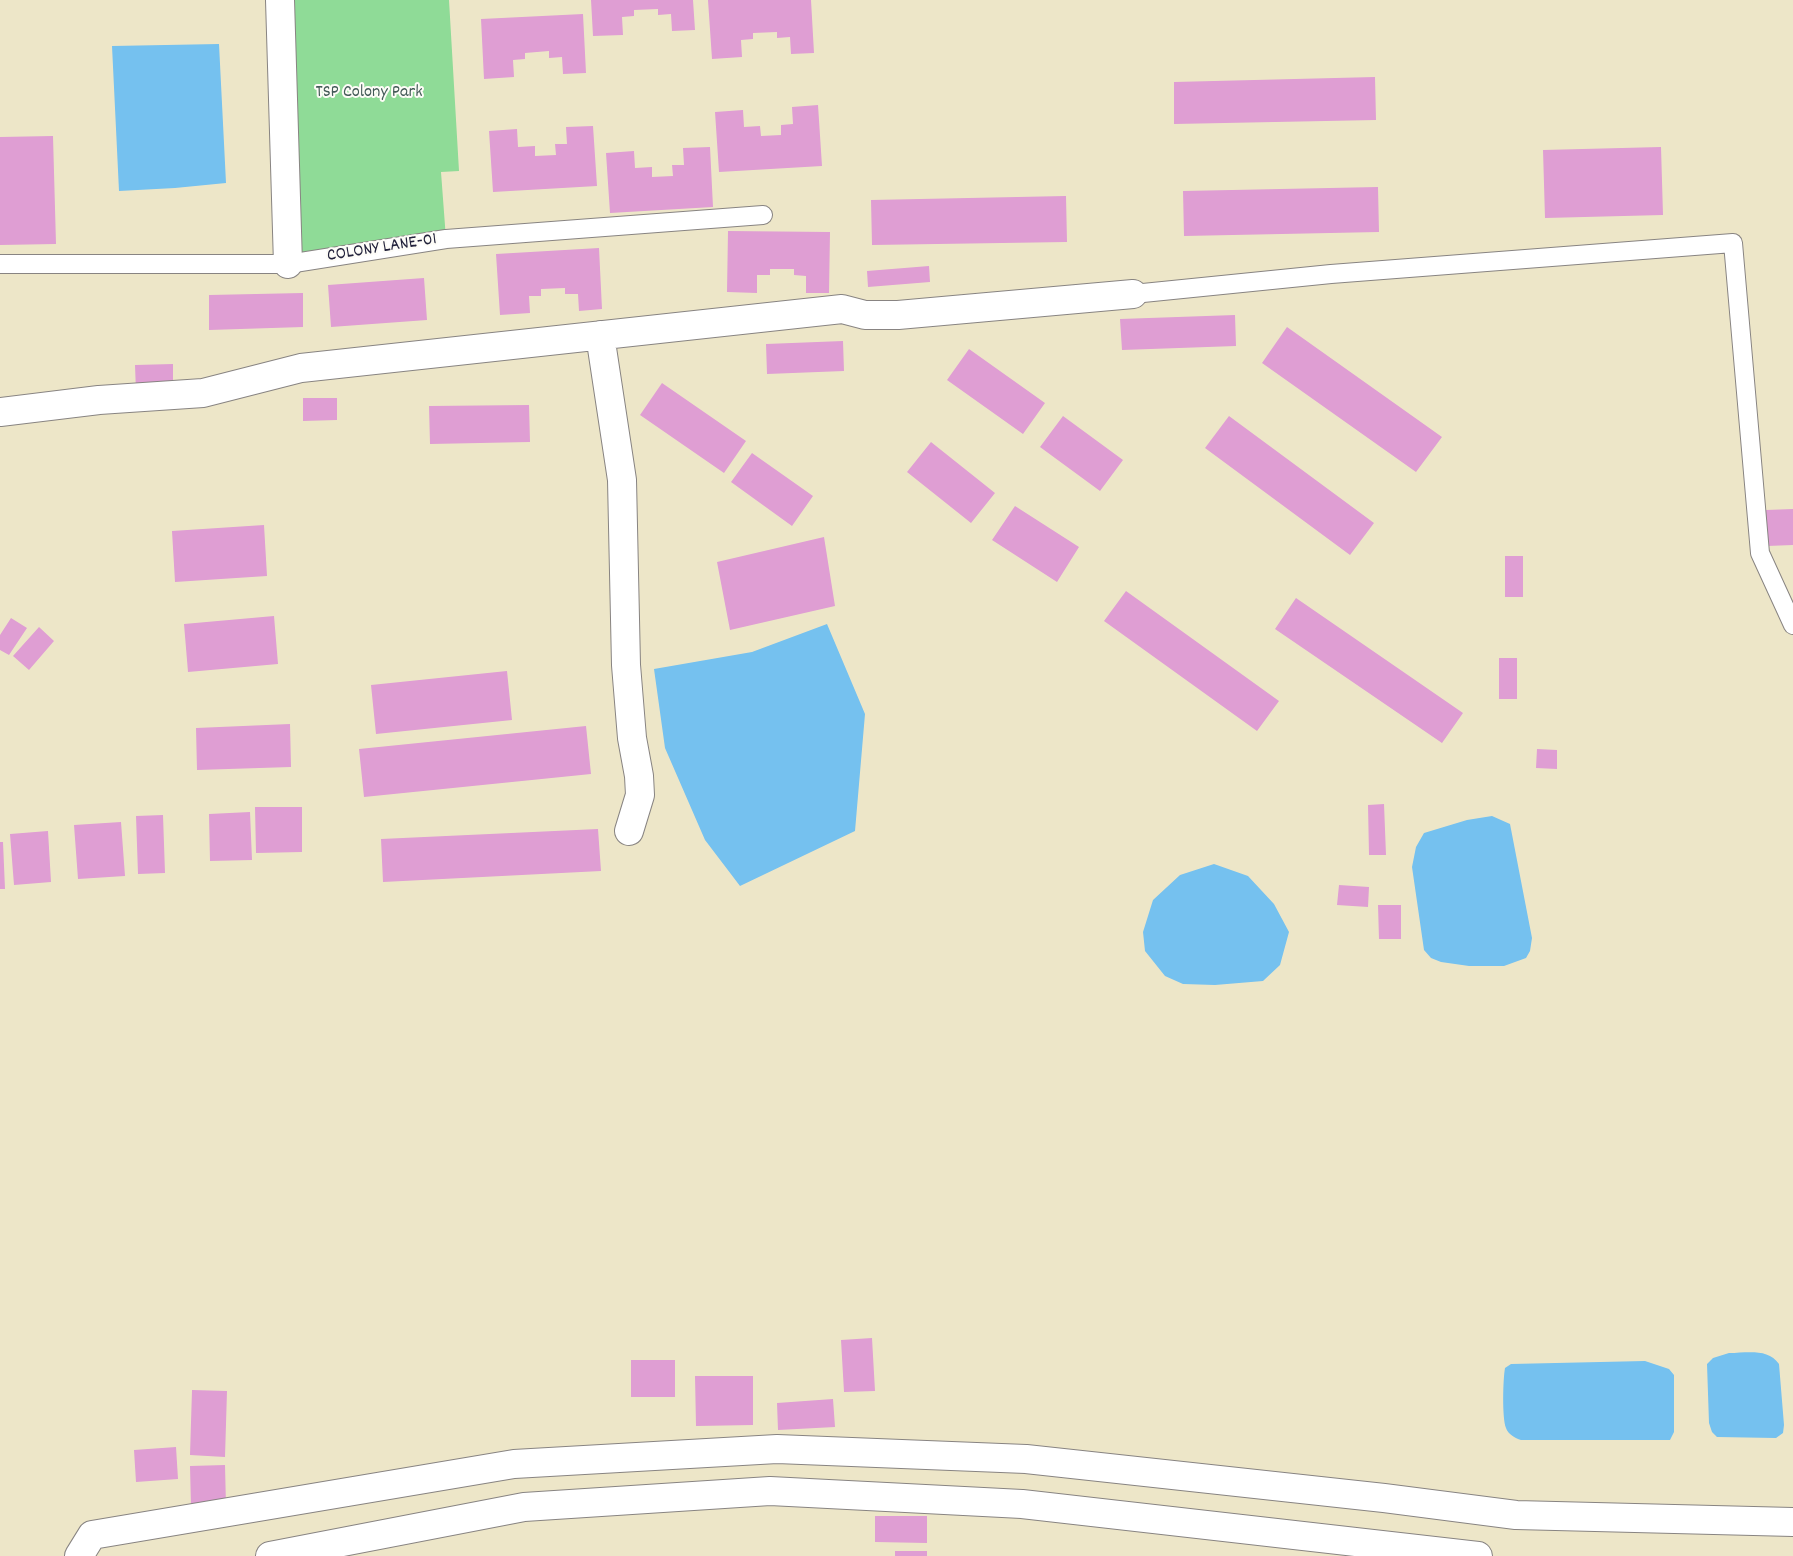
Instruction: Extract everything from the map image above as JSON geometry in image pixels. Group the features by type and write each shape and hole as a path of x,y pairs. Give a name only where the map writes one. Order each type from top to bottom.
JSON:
{"street":[{"path":"280,0 288,264"},
{"path":"0,412 99,400 203,393 301,368 842,309 865,315 898,315 1133,294"},
{"path":"600,336 622,480 626,666 632,738 639,776 640,795 629,831"},
{"path":"79,1556 92,1535 514,1464 777,1449 1026,1460 1374,1497 1516,1515 1793,1522"},
{"path":"270,1556 524,1507 770,1491 1022,1504 1478,1556"}],"lane":[{"name":"COLONY LANE-01","path":"0,264 288,264 446,239 763,215"},
{"path":"1133,294 1331,274 1733,243 1760,553 1793,625"}],"green space":[{"name":"TSP Colony Park","path":"280,0 449,0 459,171 441,172 446,239 288,264"}],"water":[{"path":"219,44 226,183 119,191 112,46"},
{"path":"827,624 865,714 855,831 740,886 705,840 665,748 654,669 752,652"},
{"path":"1492,816 1510,824 1532,938 1530,951 1526,958 1504,966 1469,966 1441,962 1431,958 1424,950 1412,867 1416,847 1424,833 1467,820"},
{"path":"1214,864 1248,876 1274,904 1289,932 1280,965 1263,981 1215,985 1183,984 1165,976 1145,951 1143,932 1153,900 1180,875"},
{"path":"1729,1353 1763,1353 1779,1364 1784,1425 1783,1433 1776,1438 1717,1437 1712,1432 1709,1423 1707,1364 1713,1358"},
{"path":"1645,1361 1669,1369 1674,1375 1674,1432 1670,1440 1521,1440 1512,1436 1507,1430 1504,1416 1504,1381 1505,1368 1511,1364"}],"building":[{"path":"591,0 693,0 695,30 672,31 671,14 658,15 658,9 634,10 634,16 622,17 623,35 593,36"},
{"path":"708,0 811,0 814,53 791,54 790,37 777,38 777,32 753,33 753,39 741,40 742,57 712,59"},
{"path":"583,14 586,73 563,74 562,57 549,58 549,51 525,53 525,59 513,60 514,77 484,79 481,19"},
{"path":"1375,77 1376,120 1174,124 1174,82"},
{"path":"818,105 822,166 719,172 715,112 743,110 744,127 760,126 761,136 781,135 781,125 793,124 792,107"},
{"path":"593,126 597,186 493,192 489,131 517,129 518,147 535,146 535,156 556,155 555,144 567,144 566,127"},
{"path":"53,136 56,244 0,245 0,137"},
{"path":"710,147 713,207 610,213 606,153 634,151 635,168 652,167 652,177 673,176 672,165 684,165 683,148"},
{"path":"1661,147 1663,215 1545,218 1543,150"},
{"path":"1378,187 1379,232 1184,236 1183,191"},
{"path":"1066,196 1067,242 872,245 871,200"},
{"path":"728,231 830,232 829,293 806,293 806,276 794,275 794,269 770,269 770,275 757,275 757,293 727,292"},
{"path":"599,248 602,309 579,311 578,294 565,294 565,288 541,289 541,296 529,296 530,313 500,315 496,254"},
{"path":"929,266 930,282 868,287 867,271"},
{"path":"424,278 427,320 331,327 328,285"},
{"path":"303,293 303,327 209,330 209,295"},
{"path":"1235,315 1236,346 1122,350 1120,319"},
{"path":"1287,327 1442,437 1416,472 1262,363"},
{"path":"843,341 844,371 767,374 766,344"},
{"path":"969,349 1045,403 1023,434 947,380"},
{"path":"173,364 173,392 136,392 135,365"},
{"path":"662,383 746,441 724,473 640,415"},
{"path":"303,398 337,398 337,420 303,421"},
{"path":"529,405 530,442 430,444 429,406"},
{"path":"1063,416 1123,460 1100,491 1040,447"},
{"path":"1229,416 1374,523 1350,555 1205,448"},
{"path":"931,442 995,493 971,523 907,472"},
{"path":"752,453 813,496 792,526 731,482"},
{"path":"1015,506 1079,547 1057,582 992,540"},
{"path":"1793,509 1793,545 1767,546 1766,510"},
{"path":"264,525 267,576 175,582 172,531"},
{"path":"824,537 835,606 730,630 717,562"},
{"path":"1505,556 1523,556 1523,597 1505,597"},
{"path":"1126,591 1279,701 1257,731 1104,621"},
{"path":"1296,598 1463,713 1442,743 1275,629"},
{"path":"274,616 278,664 188,672 184,624"},
{"path":"11,618 27,628 9,655 0,650 0,635"},
{"path":"39,627 54,641 29,670 13,656"},
{"path":"1499,658 1517,658 1517,699 1499,699"},
{"path":"507,671 512,720 376,734 371,685"},
{"path":"290,724 291,767 197,770 196,728"},
{"path":"586,726 591,774 364,797 359,749"},
{"path":"1537,749 1557,750 1557,769 1536,768"},
{"path":"1384,804 1386,855 1369,855 1368,805"},
{"path":"255,807 302,807 302,852 256,853"},
{"path":"250,812 252,860 210,861 209,814"},
{"path":"163,815 165,873 138,874 136,816"},
{"path":"121,822 125,876 78,879 74,825"},
{"path":"598,829 601,871 383,882 381,839"},
{"path":"48,831 51,882 14,885 10,834"},
{"path":"0,842 3,842 5,889 0,889"},
{"path":"1339,885 1369,887 1368,907 1337,905"},
{"path":"1378,905 1401,905 1401,939 1379,939"},
{"path":"872,1338 875,1391 844,1392 841,1340"},
{"path":"631,1360 675,1360 675,1397 631,1397"},
{"path":"695,1376 753,1376 753,1425 696,1426"},
{"path":"192,1390 227,1391 225,1457 190,1455"},
{"path":"833,1399 835,1427 778,1430 777,1403"},
{"path":"176,1447 178,1479 136,1482 134,1450"},
{"path":"225,1465 226,1506 191,1507 190,1466"},
{"path":"875,1516 927,1516 927,1543 875,1542"},
{"path":"895,1551 927,1551 927,1556 895,1556"}]}
